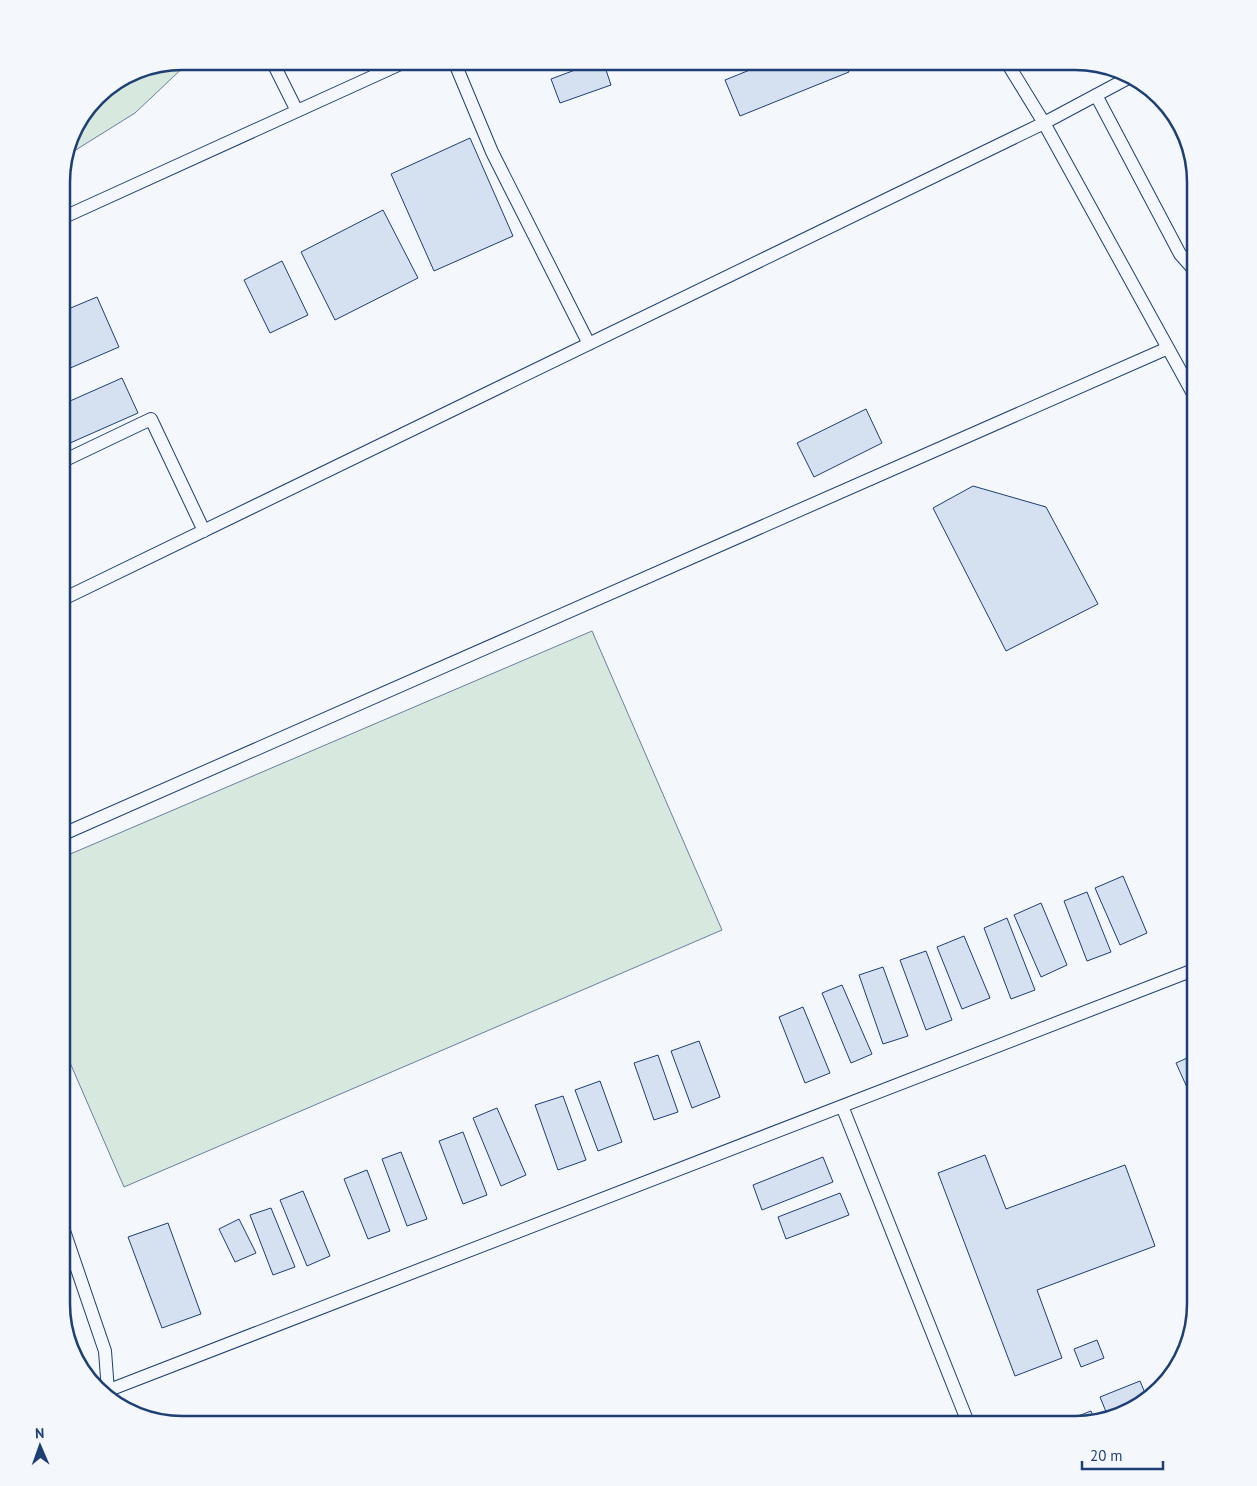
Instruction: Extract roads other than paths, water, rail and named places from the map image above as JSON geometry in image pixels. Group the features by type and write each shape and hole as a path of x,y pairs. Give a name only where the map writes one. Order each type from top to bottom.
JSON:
{"lane":[{"path":"276,70 297,111"},
{"path":"70,214 387,70"},
{"path":"458,70 492,152 589,344"},
{"path":"1011,70 1044,123 1187,383"},
{"path":"70,596 1044,123 1122,81"},
{"path":"1096,95 1180,254 1187,262"},
{"path":"70,831 1168,348"},
{"path":"70,458 151,419 204,531"},
{"path":"113,1392 1187,972"},
{"path":"842,1106 964,1416"},
{"path":"70,1248 105,1351 108,1387"}]}
